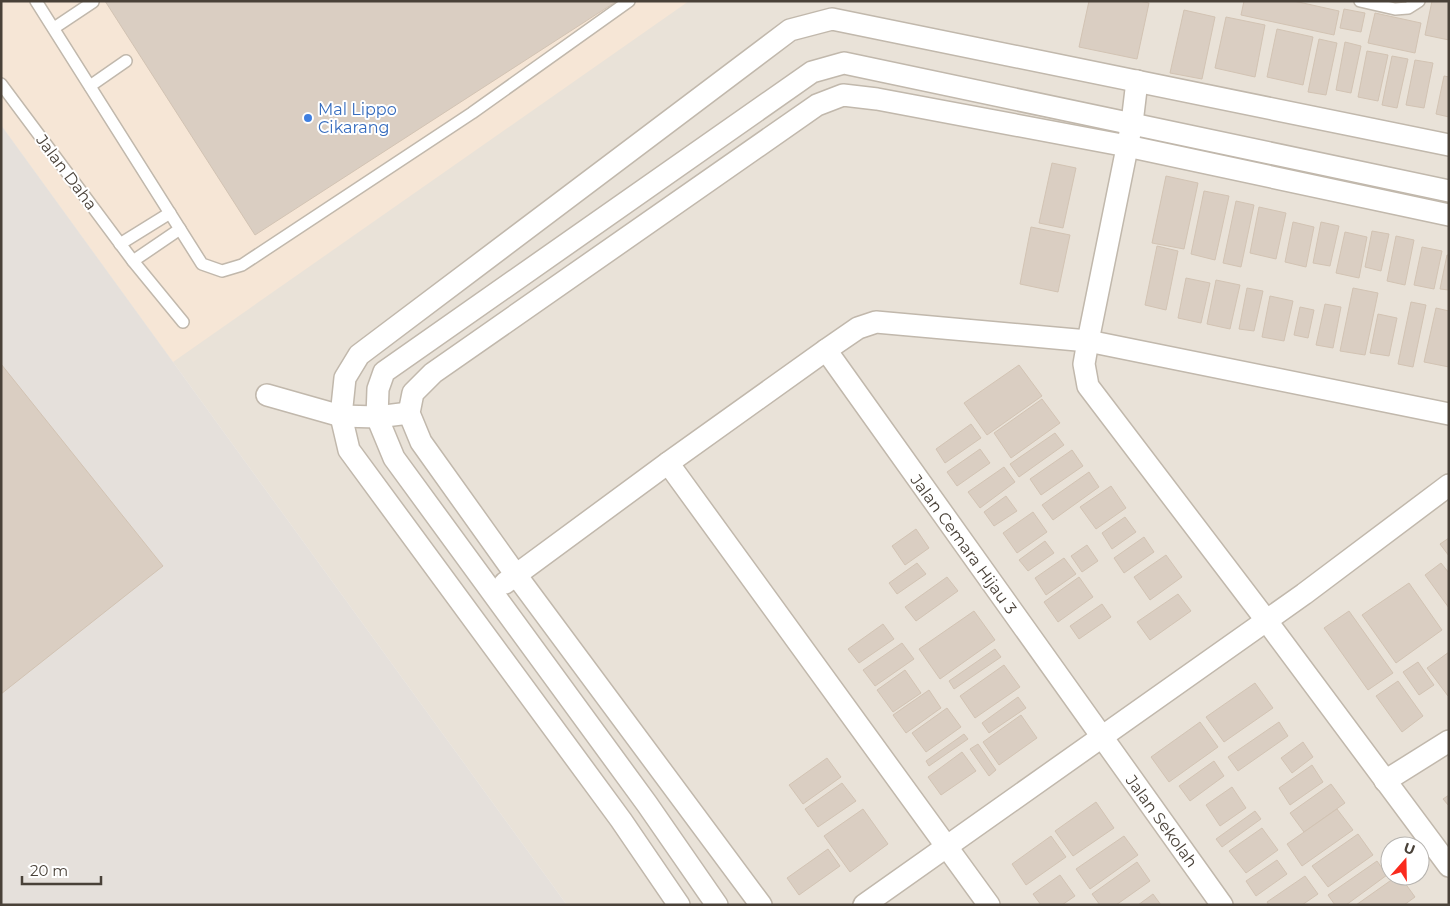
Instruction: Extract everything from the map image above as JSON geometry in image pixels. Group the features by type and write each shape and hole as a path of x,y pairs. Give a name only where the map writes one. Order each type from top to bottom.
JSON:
{"street":[{"path":"679,905 621,820 349,450 341,416 345,378 360,355 790,30 832,18 1449,145"},
{"path":"717,905 647,804 394,458 377,417 378,389 384,372 812,72 844,63 1449,191"},
{"path":"1137,81 1132,123 1084,364 1088,386 1266,620 1449,866"},
{"path":"761,905 516,575 421,442 408,413 413,393 433,373 817,105 843,95 878,99 1127,146 1449,215"},
{"path":"493,592 826,350 858,328 876,322 1088,341 1449,414"},
{"name":"Jalan Cemara Hijau 3","path":"826,350 1102,737"},
{"path":"267,394 341,416 377,417 408,413"},
{"path":"668,464 989,905"},
{"path":"864,905 1304,594 1449,485"},
{"name":"Jalan Sekolah","path":"1102,737 1222,905"},
{"path":"1385,781 1449,742"},
{"path":"621,820 647,804"}],"lane":[{"path":"36,1 202,264 222,271 242,266 472,113 629,1"},
{"path":"1360,1 1395,9 1408,8 1419,1"},
{"path":"54,28 93,2"},
{"path":"90,86 126,61"},
{"name":"Jalan Daha","path":"1,84 120,244 183,322"},
{"path":"465,103 472,113"},
{"path":"120,244 170,213"},
{"path":"133,261 180,229"}],"shaded area":[{"path":"1,1 1449,1 1449,905 567,905 1,125"},
{"path":"1,1 689,1 173,362 1,125"},
{"path":"1,125 173,362 567,905 1,905"}],"building":[{"name":"Mal Lippo Cikarang","path":"105,1 617,1 255,235"},
{"path":"1089,1 1140,1 1149,3 1137,59 1079,47"},
{"path":"1244,1 1294,1 1339,11 1334,35 1241,15"},
{"path":"1432,1 1449,1 1449,40 1425,35"},
{"path":"1344,9 1365,13 1361,32 1340,28"},
{"path":"1184,10 1215,17 1202,79 1170,73"},
{"path":"1375,13 1421,23 1415,53 1368,43"},
{"path":"1226,17 1265,25 1255,77 1215,68"},
{"path":"1277,29 1313,37 1303,85 1267,77"},
{"path":"1319,39 1337,43 1326,95 1308,92"},
{"path":"1345,42 1361,46 1351,93 1336,90"},
{"path":"1367,51 1388,55 1378,101 1358,97"},
{"path":"1392,56 1408,59 1397,108 1382,105"},
{"path":"1415,60 1433,63 1424,108 1406,105"},
{"path":"1444,76 1449,77 1449,117 1436,114"},
{"path":"1052,163 1076,168 1063,228 1039,223"},
{"path":"1166,176 1198,183 1184,249 1152,243"},
{"path":"1204,191 1229,196 1215,260 1191,254"},
{"path":"1236,201 1254,205 1241,267 1223,263"},
{"path":"1259,207 1286,213 1276,259 1250,253"},
{"path":"1293,222 1314,227 1306,267 1285,262"},
{"path":"1321,222 1339,226 1330,266 1313,263"},
{"path":"1031,227 1070,235 1058,292 1020,284"},
{"path":"1372,231 1389,234 1381,271 1365,267"},
{"path":"1345,232 1367,237 1359,278 1336,273"},
{"path":"1396,236 1414,240 1405,285 1387,281"},
{"path":"1157,246 1178,251 1166,310 1145,305"},
{"path":"1422,247 1442,251 1434,289 1414,285"},
{"path":"1447,255 1449,255 1449,290 1440,289"},
{"path":"1186,278 1210,283 1201,323 1178,318"},
{"path":"1216,280 1240,285 1230,329 1207,324"},
{"path":"1247,288 1263,291 1254,331 1239,329"},
{"path":"1353,288 1378,293 1365,355 1340,351"},
{"path":"1270,296 1293,301 1284,341 1262,337"},
{"path":"1411,302 1426,305 1413,367 1398,364"},
{"path":"1325,304 1341,307 1333,348 1316,345"},
{"path":"1300,307 1314,310 1308,338 1294,335"},
{"path":"1436,308 1449,311 1449,367 1424,362"},
{"path":"1378,314 1397,318 1389,356 1370,353"},
{"path":"1,364 163,566 1,694"},
{"path":"1019,365 1042,396 987,435 964,403"},
{"path":"1042,399 1060,423 1011,458 994,433"},
{"path":"971,424 981,438 945,463 936,449"},
{"path":"1055,433 1064,445 1019,477 1010,464"},
{"path":"980,449 990,463 957,486 947,472"},
{"path":"1072,450 1083,466 1041,495 1030,479"},
{"path":"1004,467 1015,482 980,508 968,492"},
{"path":"1089,472 1099,487 1053,520 1042,505"},
{"path":"1111,486 1126,508 1096,529 1080,507"},
{"path":"1006,496 1017,511 994,526 984,512"},
{"path":"1033,512 1047,532 1017,553 1003,533"},
{"path":"1125,517 1136,532 1112,549 1102,533"},
{"path":"916,529 929,548 905,565 892,546"},
{"path":"1144,537 1154,552 1124,573 1114,558"},
{"path":"1449,538 1449,556 1440,544"},
{"path":"1045,541 1054,553 1028,571 1019,560"},
{"path":"1087,545 1098,561 1082,572 1071,556"},
{"path":"1166,555 1182,577 1150,600 1134,577"},
{"path":"1064,558 1076,574 1046,595 1035,578"},
{"path":"917,563 926,574 897,594 889,583"},
{"path":"1441,563 1449,573 1449,608 1425,575"},
{"path":"947,577 958,591 916,621 905,607"},
{"path":"1079,577 1093,597 1058,622 1044,602"},
{"path":"1409,583 1442,630 1396,663 1362,615"},
{"path":"1178,594 1191,611 1150,640 1137,622"},
{"path":"1102,604 1111,617 1079,639 1070,626"},
{"path":"974,611 995,640 940,679 919,649"},
{"path":"1349,611 1393,673 1368,690 1324,628"},
{"path":"883,624 894,639 859,663 848,649"},
{"path":"902,643 914,659 875,686 863,670"},
{"path":"995,649 1001,657 954,689 949,681"},
{"path":"1449,652 1449,696 1448,696 1427,668"},
{"path":"1418,662 1434,685 1419,695 1403,672"},
{"path":"1004,665 1020,687 975,718 960,696"},
{"path":"905,670 921,693 893,712 877,690"},
{"path":"1398,681 1423,716 1402,732 1376,696"},
{"path":"1255,683 1273,708 1224,742 1206,717"},
{"path":"929,690 941,708 906,733 893,715"},
{"path":"1018,697 1026,708 989,733 982,723"},
{"path":"947,708 961,727 926,752 912,733"},
{"path":"1021,715 1037,738 999,765 983,742"},
{"path":"1200,722 1218,747 1169,782 1151,757"},
{"path":"1279,722 1288,736 1238,771 1228,757"},
{"path":"964,734 968,739 929,766 926,761"},
{"path":"1303,742 1313,757 1292,773 1281,758"},
{"path":"978,744 996,770 989,776 970,749"},
{"path":"962,752 976,771 941,795 928,777"},
{"path":"827,758 841,777 803,804 789,785"},
{"path":"1214,761 1224,776 1190,801 1179,786"},
{"path":"1312,765 1323,782 1290,805 1279,788"},
{"path":"842,783 856,801 818,827 805,809"},
{"path":"1331,784 1345,803 1304,832 1290,813"},
{"path":"1232,787 1246,808 1220,826 1206,805"},
{"path":"1449,795 1449,806 1443,799"},
{"path":"1096,802 1114,828 1073,856 1055,831"},
{"path":"863,809 888,844 850,872 824,836"},
{"path":"1337,809 1353,830 1302,866 1287,844"},
{"path":"1255,811 1261,819 1222,847 1216,839"},
{"path":"1262,828 1278,850 1246,873 1229,851"},
{"path":"1358,834 1373,855 1328,887 1312,866"},
{"path":"1051,836 1066,857 1026,885 1012,864"},
{"path":"1124,836 1138,855 1090,889 1076,869"},
{"path":"828,849 840,866 799,895 787,878"},
{"path":"1277,860 1287,874 1256,896 1246,881"},
{"path":"1377,861 1380,865 1380,880 1346,905 1335,905 1328,895"},
{"path":"1137,862 1150,881 1116,905 1100,905 1092,894"},
{"path":"1060,875 1075,896 1062,905 1041,905 1033,894"},
{"path":"1305,876 1318,894 1302,905 1269,905 1267,902"},
{"path":"1383,886 1407,886 1415,897 1404,905 1356,905"},
{"path":"1153,894 1161,905 1138,905"}],"place":[{"name":"Mal Lippo Cikarang","path":"308,118"}]}
